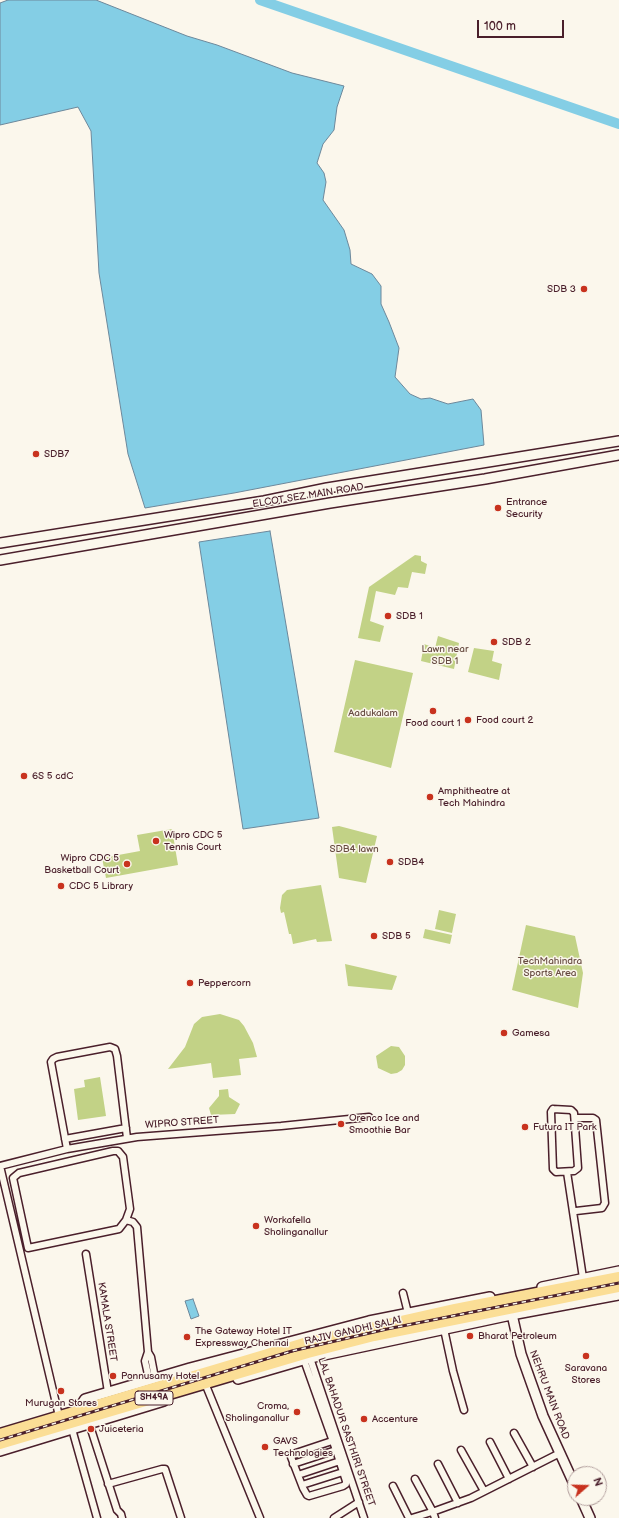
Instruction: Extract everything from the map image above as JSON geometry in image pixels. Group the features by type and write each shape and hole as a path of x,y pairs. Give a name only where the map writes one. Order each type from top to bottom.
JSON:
{"main road":[{"name":"RAJIV GANDHI SALAI","path":"0,1434 297,1345 409,1316 619,1277"},
{"name":"RAJIV GANDHI SALAI","path":"0,1444 202,1387 229,1376 374,1336 511,1312 619,1286"},
{"path":"409,1316 411,1329"},
{"path":"297,1345 305,1356"},
{"path":"226,1366 223,1370 224,1373 229,1376"},
{"path":"202,1387 212,1377 210,1373 207,1372"}],"street":[{"name":"ELCOT SEZ MAIN ROAD","path":"0,543 156,519 264,501 327,488 619,441"},
{"name":"ELCOT SEZ MAIN ROAD","path":"0,560 330,503 485,479 619,455"},
{"path":"156,519 159,533"},
{"path":"67,1149 51,1062 52,1059 110,1047 115,1049 118,1056 127,1138"},
{"path":"554,1109 572,1110 574,1113 578,1168 569,1172 556,1172 553,1169 551,1112 554,1109"},
{"name":"WIPRO STREET","path":"59,1416 0,1166 67,1149 127,1138 281,1126 369,1117"},
{"path":"575,1118 593,1118 596,1120 605,1203 602,1208 576,1211"},
{"path":"66,1140 126,1128"},
{"path":"20,1250 119,1229 126,1220 130,1209 123,1157 118,1151 19,1173 13,1178 28,1248"},
{"path":"569,1172 585,1278"},
{"path":"569,1172 585,1278"},
{"path":"126,1220 133,1222 137,1227 148,1352 145,1361 152,1379"},
{"name":"KAMALA STREET","path":"86,1254 108,1392"},
{"path":"78,1410 85,1399 152,1379 345,1327 409,1316 619,1271"},
{"path":"403,1293 409,1316"},
{"path":"0,1451 202,1387 254,1378 305,1356 444,1329 511,1312 619,1295"},
{"name":"NEHRU MAIN ROAD","path":"511,1312 521,1354 543,1416 567,1468"},
{"path":"444,1329 453,1371 464,1410"},
{"path":"305,1356 346,1480 346,1484 343,1486 309,1496 302,1485 291,1457 296,1453 332,1440"},
{"name":"LAL BAHADUR SASTHIRI STREET","path":"305,1356 364,1518"},
{"path":"202,1387 260,1518"},
{"path":"89,1423 117,1510 121,1514 122,1518"},
{"path":"72,1429 97,1518"},
{"path":"514,1433 533,1467"},
{"path":"490,1442 509,1479"},
{"path":"294,1464 336,1450"},
{"path":"461,1450 484,1491"},
{"path":"412,1518 434,1515 560,1453"},
{"path":"298,1475 340,1461"},
{"path":"438,1464 458,1503"},
{"path":"108,1484 165,1469 181,1518"},
{"path":"302,1485 343,1472"},
{"path":"414,1479 434,1515"},
{"path":"393,1486 409,1518"},
{"path":"334,1518 359,1502"},
{"path":"585,1506 590,1518"}],"green space":[{"path":"415,555 421,556 421,561 427,564 425,574 412,572 408,588 398,587 395,595 376,591 370,621 384,626 380,642 358,638 369,587"},
{"name":"Lawn near SDB 1","path":"438,636 459,643 454,669 421,661 424,644 435,648"},
{"path":"474,648 494,651 492,661 502,664 499,680 468,672"},
{"name":"Aadukalam","path":"355,660 413,673 391,768 334,752"},
{"name":"SDB4 lawn","path":"339,826 377,836 366,883 339,878 332,827"},
{"path":"172,829 178,865 106,878 102,858 140,851 137,835"},
{"path":"321,885 332,941 317,942 316,939 293,944 284,912 281,913 280,908 282,895 287,890"},
{"path":"439,910 456,914 452,933 435,929"},
{"name":"TechMahindra Sports Area","path":"526,925 575,936 583,973 578,1008 512,990"},
{"path":"425,929 452,935 450,944 423,938"},
{"path":"345,964 397,976 392,990 348,986"},
{"path":"220,1014 239,1020 253,1043 257,1057 239,1059 241,1075 213,1078 211,1063 168,1069 185,1047 194,1024 202,1017"},
{"path":"391,1046 399,1047 405,1056 405,1065 402,1070 391,1074 378,1068 376,1056"},
{"path":"100,1077 106,1116 78,1120 74,1089 85,1087 84,1080"},
{"path":"228,1089 229,1097 240,1104 235,1114 211,1115 209,1108 219,1096 219,1090"}],"water":[{"path":"8,0 96,0 187,36 217,45 292,73 344,86 337,107 334,130 323,144 317,163 324,173 326,182 323,200 344,230 350,250 351,264 372,274 381,286 381,304 399,348 395,377 410,394 421,399 430,398 448,404 473,399 481,410 484,445 234,493 145,508 128,454 99,273 91,131 78,107 0,125 0,3"},
{"path":"270,531 319,818 243,829 199,542"},
{"path":"193,1299 199,1316 191,1319 185,1301"}],"waterway":[{"path":"260,0 619,124"}],"railway":[{"path":"0,1440 292,1351 387,1329 619,1283"}],"place":[{"name":"SDB 3","path":"584,289"},
{"name":"SDB7","path":"36,454"},
{"name":"Entrance Security","path":"498,508"},
{"name":"SDB 1","path":"388,616"},
{"name":"SDB 2","path":"494,642"},
{"name":"Food court 1","path":"433,711"},
{"name":"Food court 2","path":"468,720"},
{"name":"6S 5 cdC","path":"24,776"},
{"name":"Amphitheatre at Tech Mahindra","path":"430,797"},
{"name":"Wipro CDC 5 Tennis Court","path":"156,841"},
{"name":"SDB4","path":"390,862"},
{"name":"Wipro CDC 5 Basketball Court","path":"127,864"},
{"name":"CDC 5 Library","path":"61,886"},
{"name":"SDB 5","path":"374,936"},
{"name":"Peppercorn","path":"190,983"},
{"name":"Gamesa","path":"504,1033"},
{"name":"Orenco Ice and Smoothie Bar","path":"341,1124"},
{"name":"Futura IT Park","path":"525,1127"},
{"name":"Workafella Sholinganallur","path":"256,1226"},
{"name":"Bharat Petroleum","path":"470,1336"},
{"name":"The Gateway Hotel IT Expressway Chennai","path":"187,1337"},
{"name":"Saravana Stores","path":"586,1356"},
{"name":"Ponnusamy Hotel","path":"113,1376"},
{"name":"Murugan Stores","path":"61,1391"},
{"name":"Croma, Sholinganallur","path":"297,1412"},
{"name":"Accenture","path":"364,1419"},
{"name":"Juiceteria","path":"91,1429"},
{"name":"GAVS Technologies","path":"265,1447"}]}
